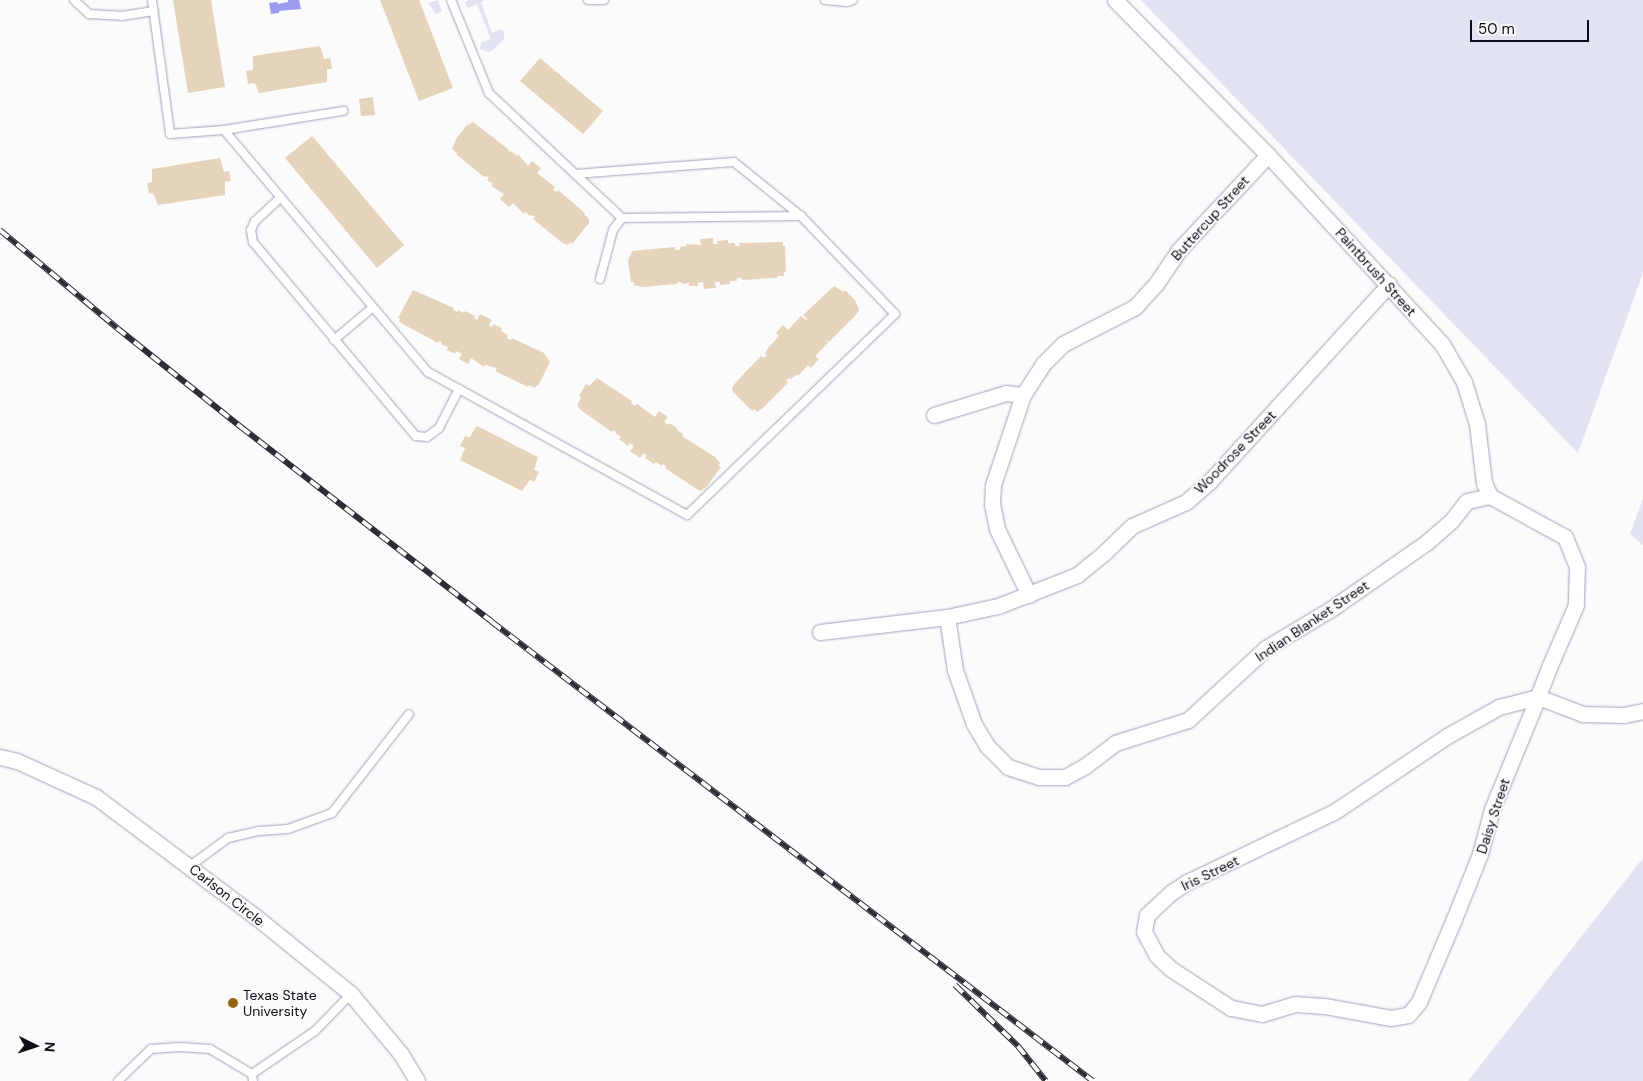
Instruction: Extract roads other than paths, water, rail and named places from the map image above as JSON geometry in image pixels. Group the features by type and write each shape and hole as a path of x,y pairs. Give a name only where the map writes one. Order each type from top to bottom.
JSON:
{"street":[{"name":"Paintbrush Street","path":"1115,0 1268,155 1389,284 1442,344 1464,382 1478,424 1484,482 1490,496"},
{"name":"Buttercup Street","path":"1029,595 997,529 992,504 993,485 1024,395 1043,364 1063,344 1135,306 1156,284 1179,250 1268,155"},
{"name":"Woodrose Street","path":"820,632 947,617 998,606 1077,575 1104,553 1132,526 1186,502 1238,452 1389,284"},
{"path":"934,415 1006,393 1024,395"},
{"name":"Daisy Street","path":"1391,1018 1408,1015 1419,1002 1480,854 1492,809 1576,605 1577,567 1564,537 1534,518 1490,496"},
{"name":"Indian Blanket Street","path":"947,617 956,670 974,724 988,746 1008,767 1038,777 1065,777 1085,766 1115,744 1188,720 1266,648 1331,609 1427,542 1452,520 1467,502 1490,496"},
{"path":"1538,697 1583,714 1624,715 1643,711"},
{"name":"Iris Street","path":"1391,1018 1324,1006 1295,1004 1262,1014 1231,1008 1172,969 1157,956 1144,932 1146,915 1172,892 1188,882 1334,812 1447,736 1499,707 1538,697"},
{"name":"Carlson Circle","path":"0,757 17,761 96,797 190,866 351,994 401,1054 417,1081"}],"lane":[{"path":"74,0 89,14 122,16 154,11"},
{"path":"152,0 170,134 224,130 343,111"},
{"path":"451,0 489,93 622,218 801,216"},
{"path":"588,0 604,0"},
{"path":"825,0 847,2 853,0"},
{"path":"224,130 372,308 428,372 687,516 895,314 801,216 734,162 575,174"},
{"path":"280,198 255,221 251,230 253,242 416,436 427,438 439,428 459,389"},
{"path":"600,279 613,230 622,218"},
{"path":"334,340 372,308"},
{"path":"190,866 228,838 259,831 288,829 332,813 409,714"},
{"path":"118,1081 151,1049 180,1047 210,1049 252,1078 315,1031 351,994"}],"railway":[{"path":"0,230 117,328 241,427 492,622 1093,1081"},
{"path":"955,985 1018,1046 1046,1081"}],"place":[{"name":"Texas State University","path":"233,1003"}]}
